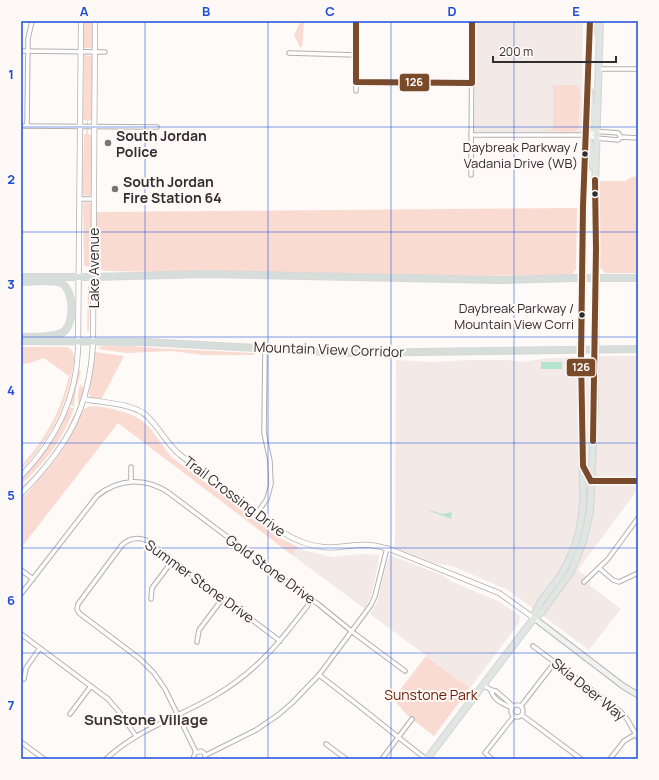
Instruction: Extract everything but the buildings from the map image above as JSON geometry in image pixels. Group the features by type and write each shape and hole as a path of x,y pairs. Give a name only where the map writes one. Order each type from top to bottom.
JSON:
{"highway":[{"path":"21,277 205,274 501,280 638,278"},
{"path":"21,282 58,282 66,286 71,296 70,320 68,328 64,332 55,335 21,338"},
{"name":"Mountain View Corridor","path":"21,341 146,342 345,352 638,349"}],"main road":[{"path":"534,618 536,608 562,572 576,544 582,514 582,206 590,21"},
{"path":"596,21 600,39"},
{"path":"595,131 600,21"},
{"path":"427,759 534,618 542,612 571,572 583,542 590,512 595,403 596,138 588,80"},
{"path":"586,135 590,143 595,178"},
{"path":"583,480 587,486 587,507 590,512"},
{"path":"534,618 623,686 638,695"}],"street":[{"path":"28,126 28,36 32,21"},
{"name":"Lake Avenue","path":"21,476 44,450 60,424 70,397 78,359 81,21"},
{"name":"Lake Avenue","path":"21,494 60,450 84,400 90,370 93,342 94,21"},
{"path":"356,21 356,91"},
{"path":"471,175 472,21"},
{"path":"21,51 105,52"},
{"path":"289,54 356,55"},
{"path":"599,69 638,70"},
{"path":"21,126 157,127"},
{"path":"586,135 595,131 618,133 621,137"},
{"path":"471,135 586,135 596,138 618,140 621,137 638,138"},
{"path":"80,199 93,199"},
{"path":"257,513 267,499 271,484 270,461 264,433 265,348"},
{"name":"Trail Crossing Drive","path":"84,400 132,408 144,413 177,452 282,532 294,539 315,546 333,548 362,545 387,548 499,593 534,618"},
{"path":"583,466 591,481 637,481"},
{"path":"131,467 131,481"},
{"name":"Gold Stone Drive","path":"21,594 97,496 111,486 131,481 149,483 164,490 405,671"},
{"path":"584,582 594,571 599,568 638,518"},
{"name":"Summer Stone Drive","path":"178,715 162,683 150,668 80,613 77,609 78,604 122,545 128,540 137,538 146,540 280,641"},
{"path":"196,752 201,751 206,757 270,720 299,696 318,675 372,602 387,548"},
{"path":"152,599 152,588 173,560"},
{"path":"599,568 613,580 619,582 638,573"},
{"path":"21,570 33,579"},
{"path":"197,642 199,630 223,598"},
{"path":"106,759 136,736 214,696 238,681 260,662 280,641 312,600"},
{"path":"21,634 91,686 114,706 136,736"},
{"name":"Skia Deer Way","path":"533,646 621,712 628,719 638,738"},
{"path":"24,679 26,668 40,648"},
{"path":"521,706 555,662"},
{"path":"318,675 371,714 398,738 427,759"},
{"path":"483,685 496,691 512,707"},
{"path":"70,714 91,686"},
{"path":"491,690 492,696 503,704 512,707 517,705 521,706"},
{"path":"521,706 523,709 522,715"},
{"path":"512,707 511,713 514,716"},
{"path":"178,715 196,752"},
{"path":"514,716 519,717 522,715"},
{"path":"522,715 581,759"},
{"path":"492,759 485,753 514,716"},
{"path":"382,759 412,719"},
{"path":"610,759 624,741 636,734"},
{"path":"21,742 44,759"},
{"path":"326,744 346,759"},
{"path":"193,759 193,755 196,752"}],"shaded area":[{"path":"474,21 583,21 582,132 473,132 475,91 473,89"},
{"path":"638,356 638,489 578,570 592,581 589,585 621,609 589,650 508,590 452,566 436,564 393,547 395,544 396,360 431,362 508,360 522,362 548,358"},
{"path":"541,362 562,362 562,369 541,369"},
{"path":"425,509 443,514 452,512 451,519"},
{"path":"298,547 303,550 332,557 362,554 379,555 371,596 365,609 292,555"},
{"path":"390,555 442,575 453,582 502,603 520,616 519,623 470,688 370,614 377,602"}],"green space":[{"path":"84,21 92,21 92,48 83,48"},
{"path":"301,21 304,21 302,47 300,47 294,35"},
{"path":"84,55 92,56 92,120 88,121 88,134 91,135 90,196 82,195 84,134 86,134 87,121 83,120"},
{"path":"553,85 579,86 579,129 576,129 576,132 545,132 545,130 553,130"},
{"path":"638,176 638,273 605,273 600,267 599,181 625,181 632,177"},
{"path":"85,202 92,203 91,267 84,266 83,204"},
{"path":"577,208 576,269 569,275 438,276 106,271 99,269 96,264 95,212"},
{"path":"88,286 89,331 87,331"},
{"path":"101,346 133,346 253,353 255,355 204,355 171,351 126,353 98,349"},
{"path":"21,347 68,347 73,352 74,358 69,386 60,413 39,449 21,470 21,466 38,446 57,413 69,376 44,358 30,363 21,364"},
{"path":"95,352 124,356 101,400 91,398 89,395"},
{"path":"79,370 81,372 76,389 74,406 70,405"},
{"path":"80,384 84,388 80,403 78,403 78,393"},
{"path":"90,406 121,411 143,421 173,458 276,536 298,547 292,555 118,423 21,548 21,498 24,495 25,496 56,459 67,442 84,409"},
{"path":"69,407 74,408 66,428 54,448 25,481 22,481 21,484 21,479 42,454 60,427"},
{"path":"74,415 75,416 58,447 45,464 21,491 21,487 38,471 52,454 64,436"},
{"name":"Sunstone Park","path":"426,656 470,688 434,736 408,716 393,699"}],"transit line":[{"name":"126","path":"356,21 356,82 472,83 472,21"},
{"name":"126","path":"590,21 583,206 581,357 583,466 591,481"},
{"name":"126","path":"593,441 596,249 595,180"},
{"name":"126","path":"591,481 638,481"}],"place":[{"name":"South Jordan Police","path":"108,143"},
{"name":"Daybreak Parkway / Vadania Drive (WB)","path":"585,154"},
{"name":"South Jordan Fire Station 64","path":"115,189"},
{"name":"Daybreak Parkway / Mountain View Corri","path":"582,315"}],"district":[{"name":"SunStone Village","path":"146,719"}]}
